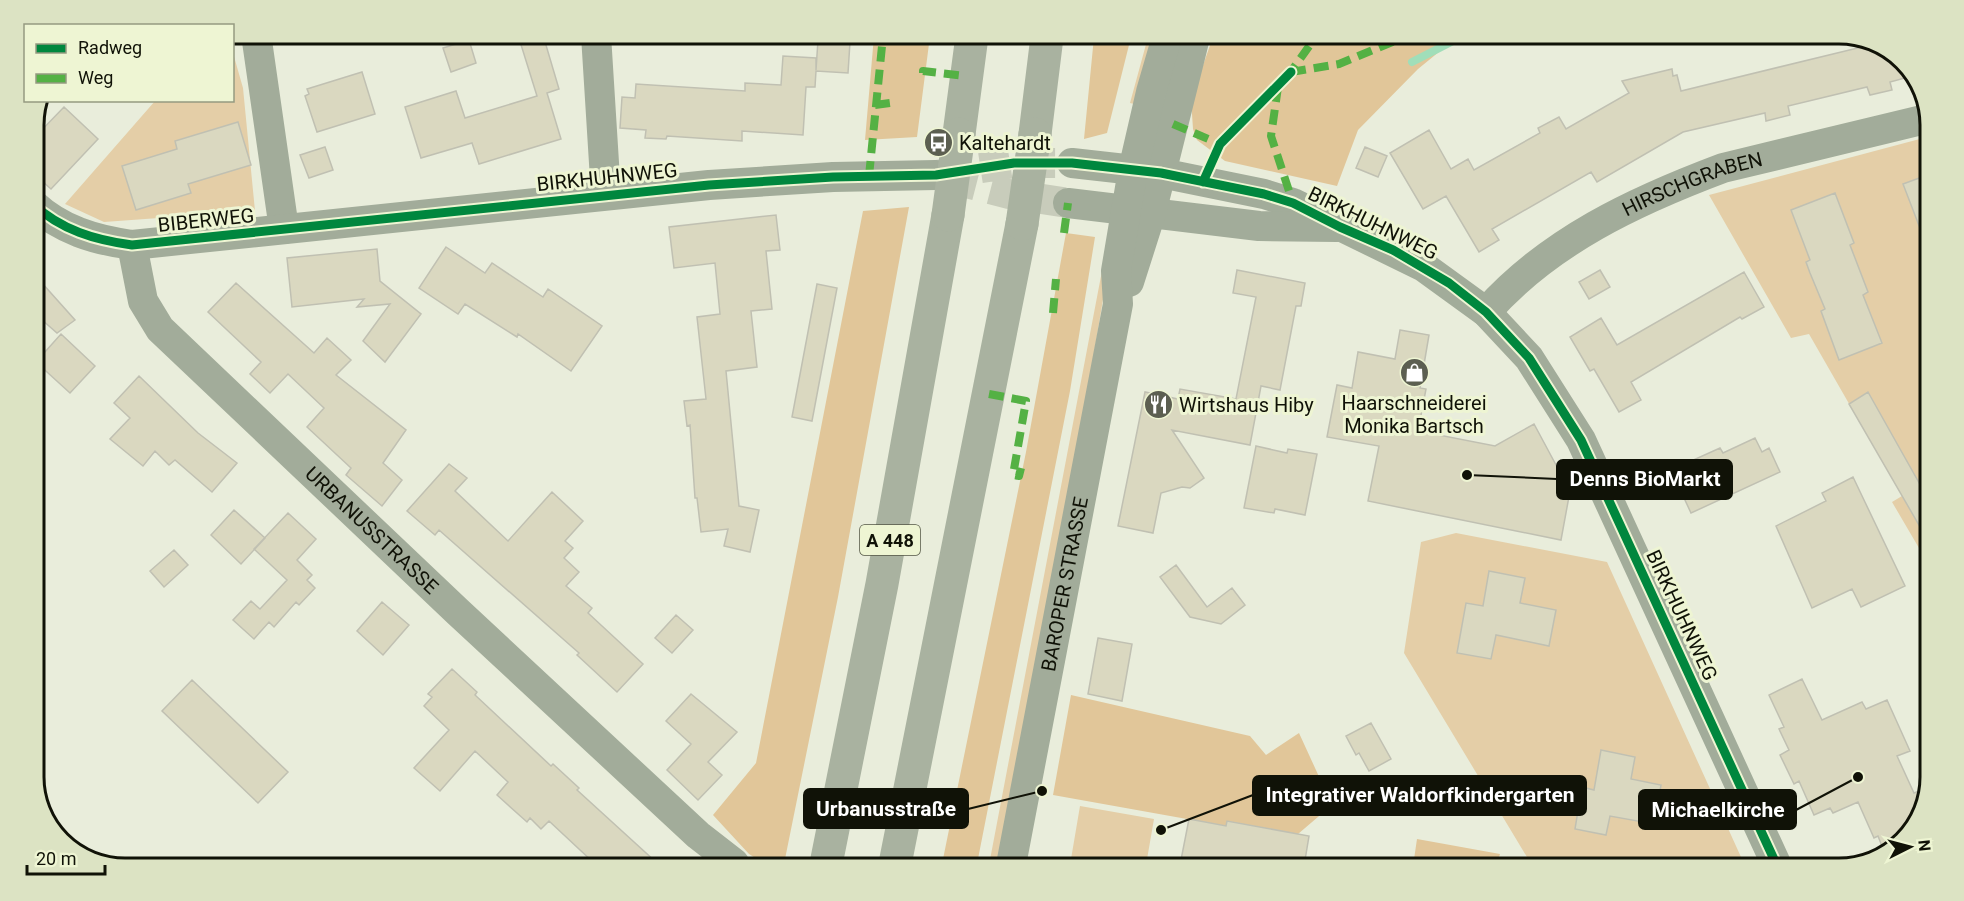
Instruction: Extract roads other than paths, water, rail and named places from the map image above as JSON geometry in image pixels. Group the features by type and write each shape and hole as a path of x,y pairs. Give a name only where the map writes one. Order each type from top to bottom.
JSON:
{"highway":[{"name":"A 448","path":"827,858 882,584 948,216 971,44"},
{"path":"896,858 1022,224 1046,44"}],"street":[{"name":"BIBERWEG","path":"132,245 284,229 257,44"},
{"path":"597,44 606,195"},
{"name":"BAROPER STRASSE","path":"1147,172 1151,92 1165,44"},
{"name":"BAROPER STRASSE","path":"1012,858 1118,304 1116,271 1138,212 1147,172 1193,44"},
{"name":"HIRSCHGRABEN","path":"1486,312 1500,296 1556,249 1602,220 1723,168 1920,119"},
{"name":"BIRKHUHNWEG","path":"1072,163 1147,172 1264,194 1293,203 1340,228 1376,241 1424,267 1486,312 1529,358 1581,440 1773,858"},
{"name":"BIRKHUHNWEG","path":"284,229 606,195 788,180 936,175"},
{"name":"BIRKHUHNWEG","path":"1068,203 1259,226 1340,228"},
{"path":"44,211 70,229 91,238 132,245"},
{"name":"URBANUSSTRASSE","path":"132,245 143,301 160,329 458,612 698,835 727,858"}],"waterway":[{"path":"1412,62 1447,44"}],"tunnel":[{"path":"936,175 1014,163 1072,163"},
{"path":"947,178 1009,194 1068,203"}],"place":[{"name":"Kaltehardt","path":"938,143"},
{"name":"Haarschneiderei Monika Bartsch","path":"1414,373"},
{"name":"Wirtshaus Hiby","path":"1158,405"},
{"name":"Denns BioMarkt","path":"1467,475"},
{"name":"Michaelkirche","path":"1858,777"},
{"name":"Urbanusstraße","path":"1042,791"},
{"name":"Integrativer Waldorfkindergarten","path":"1161,830"}]}
